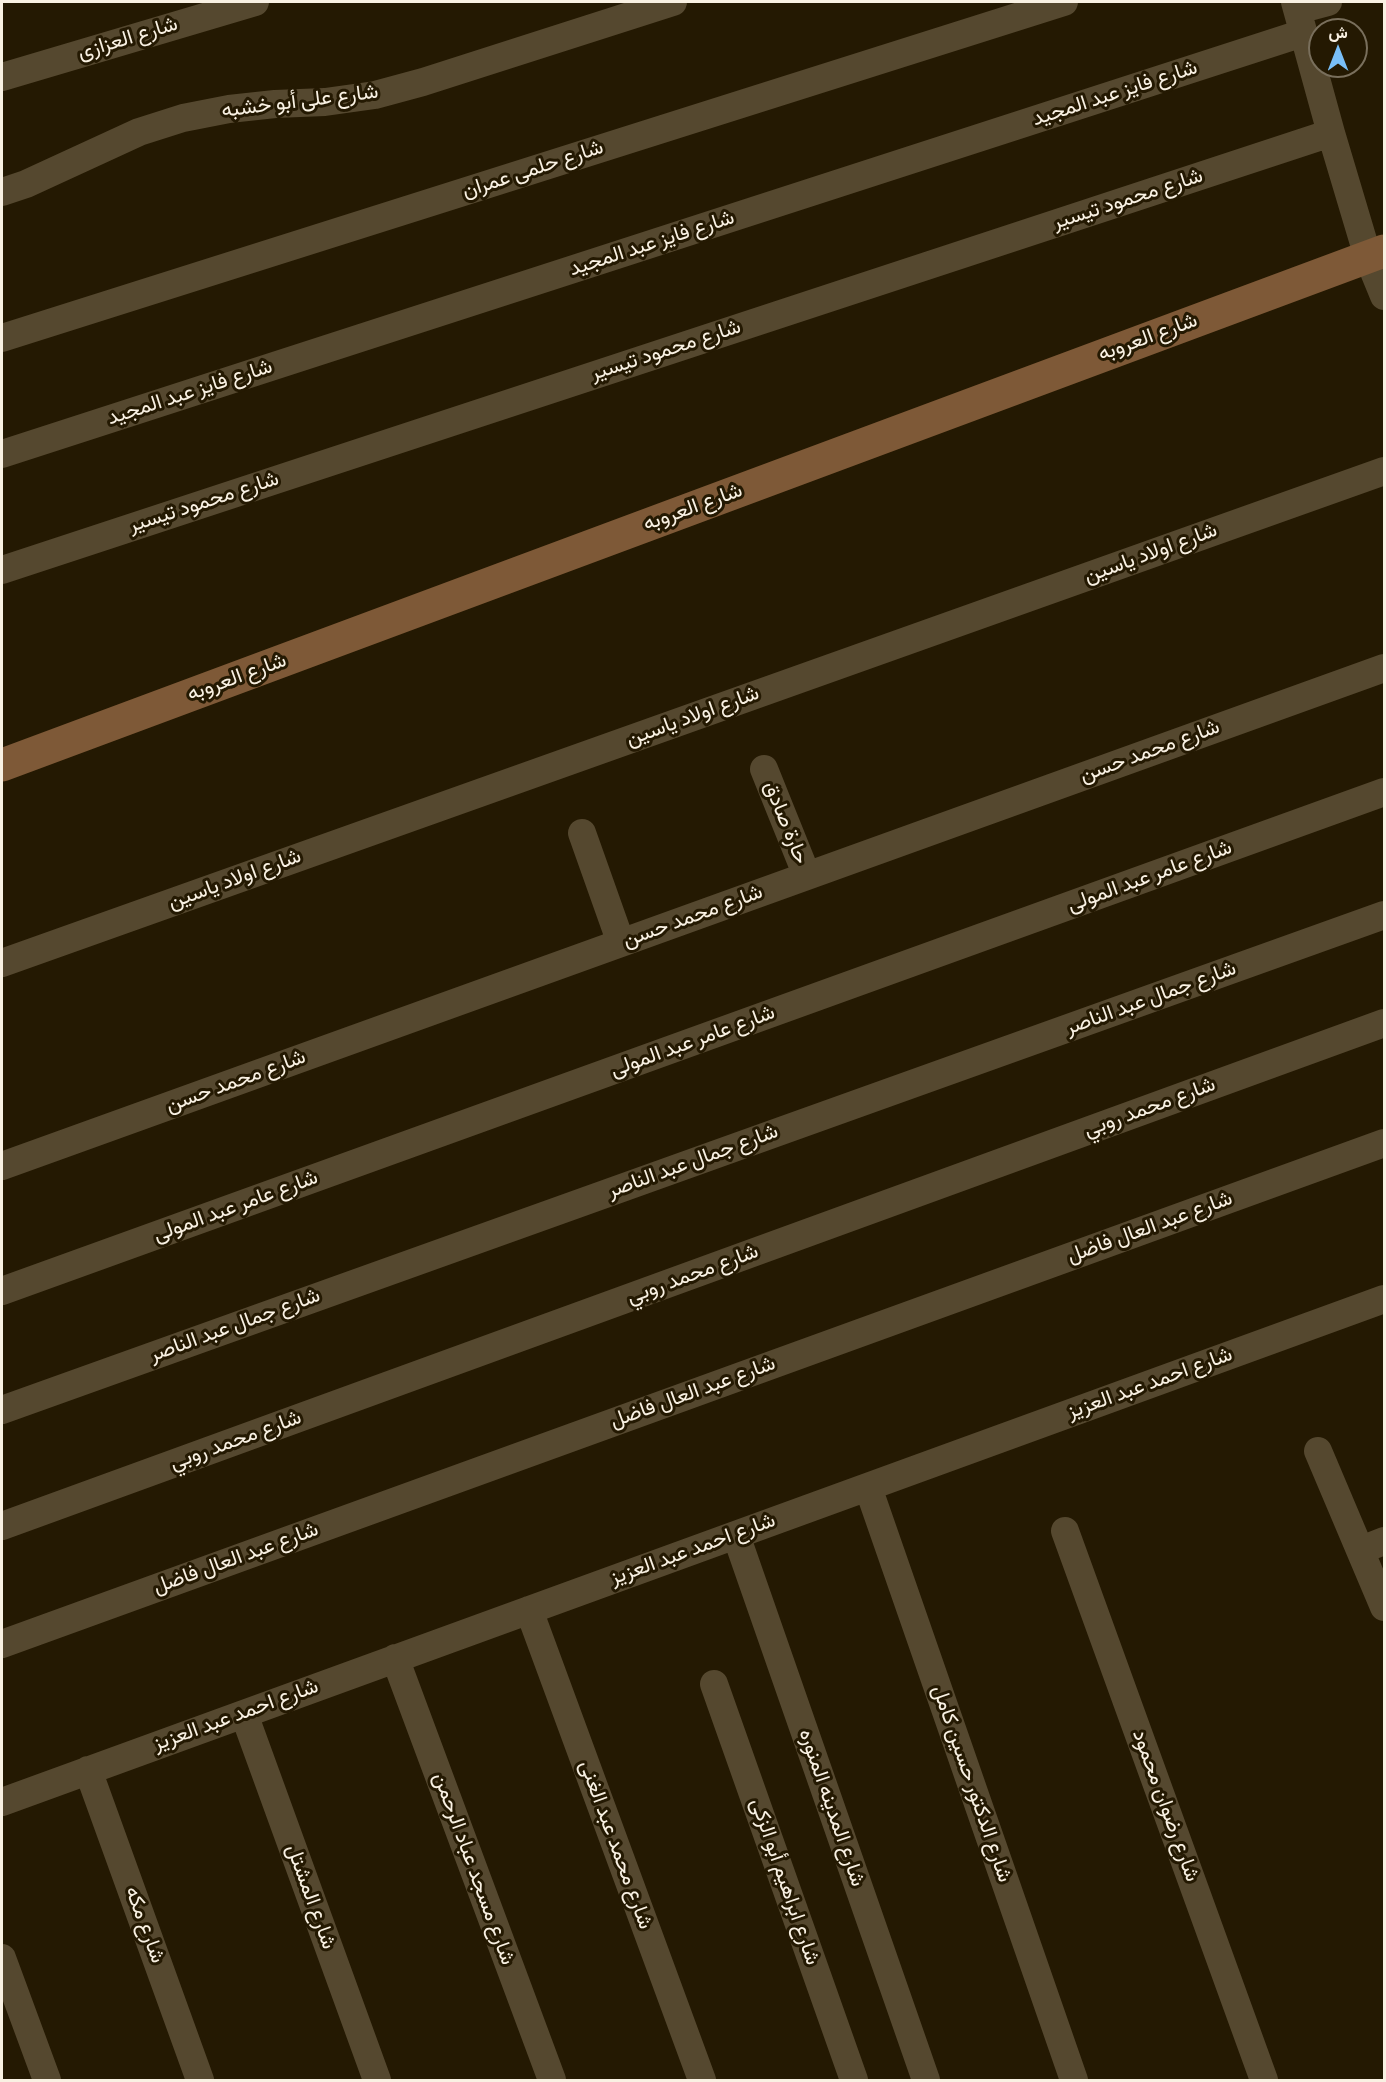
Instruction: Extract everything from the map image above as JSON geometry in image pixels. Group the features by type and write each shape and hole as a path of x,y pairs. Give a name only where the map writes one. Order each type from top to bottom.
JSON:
{"street":[{"name":"شارع العزازى","path":"2,77 255,2"},
{"name":"شارع على أبو خشبه","path":"2,192 26,184 139,132 183,118 229,109 325,102 375,95 423,82 673,2"},
{"name":"شارع حلمى عمران","path":"2,338 1064,2"},
{"name":"شارع فايز عبد المجيد","path":"2,454 1299,15 1328,2"},
{"path":"1299,15 1331,133 1376,254 1384,296"},
{"name":"شارع محمود تيسير","path":"2,570 1331,133"},
{"name":"شارع العروبه","path":"2,765 1376,254"},
{"name":"شارع اولاد ياسين","path":"2,963 1384,471"},
{"name":"شارع محمد حسن","path":"2,1166 1384,668"},
{"name":"حارة صادق","path":"764,769 807,876"},
{"name":"شارع عامر عبد المولى","path":"2,1291 1384,792"},
{"path":"582,833 621,943"},
{"name":"شارع جمال عبد الناصر","path":"2,1410 1384,915"},
{"name":"شارع محمد روبي","path":"2,1526 1384,1023"},
{"name":"شارع عبد العال فاضل","path":"2,1644 1384,1143"},
{"name":"شارع احمد عبد العزيز","path":"2,1802 1384,1299"},
{"path":"1318,1450 1373,1546 1384,1607"},
{"name":"شارع الدكتور حسين كامل","path":"868,1487 1074,2080"},
{"name":"شارع رضوان محمود","path":"1065,1532 1264,2080"},
{"name":"شارع المدينه المنوره","path":"736,1535 926,2080"},
{"name":"شارع محمد عبد الغنى","path":"529,1610 702,2080"},
{"name":"شارع مسجد عباد الرحمن","path":"395,1658 552,2080"},
{"name":"شارع ابراهيم أبو الزكى","path":"714,1684 854,2080"},
{"name":"شارع المشتل","path":"243,1714 377,2080"},
{"name":"شارع مكه","path":"88,1770 200,2080"},
{"path":"2,1959 47,2080"}]}
